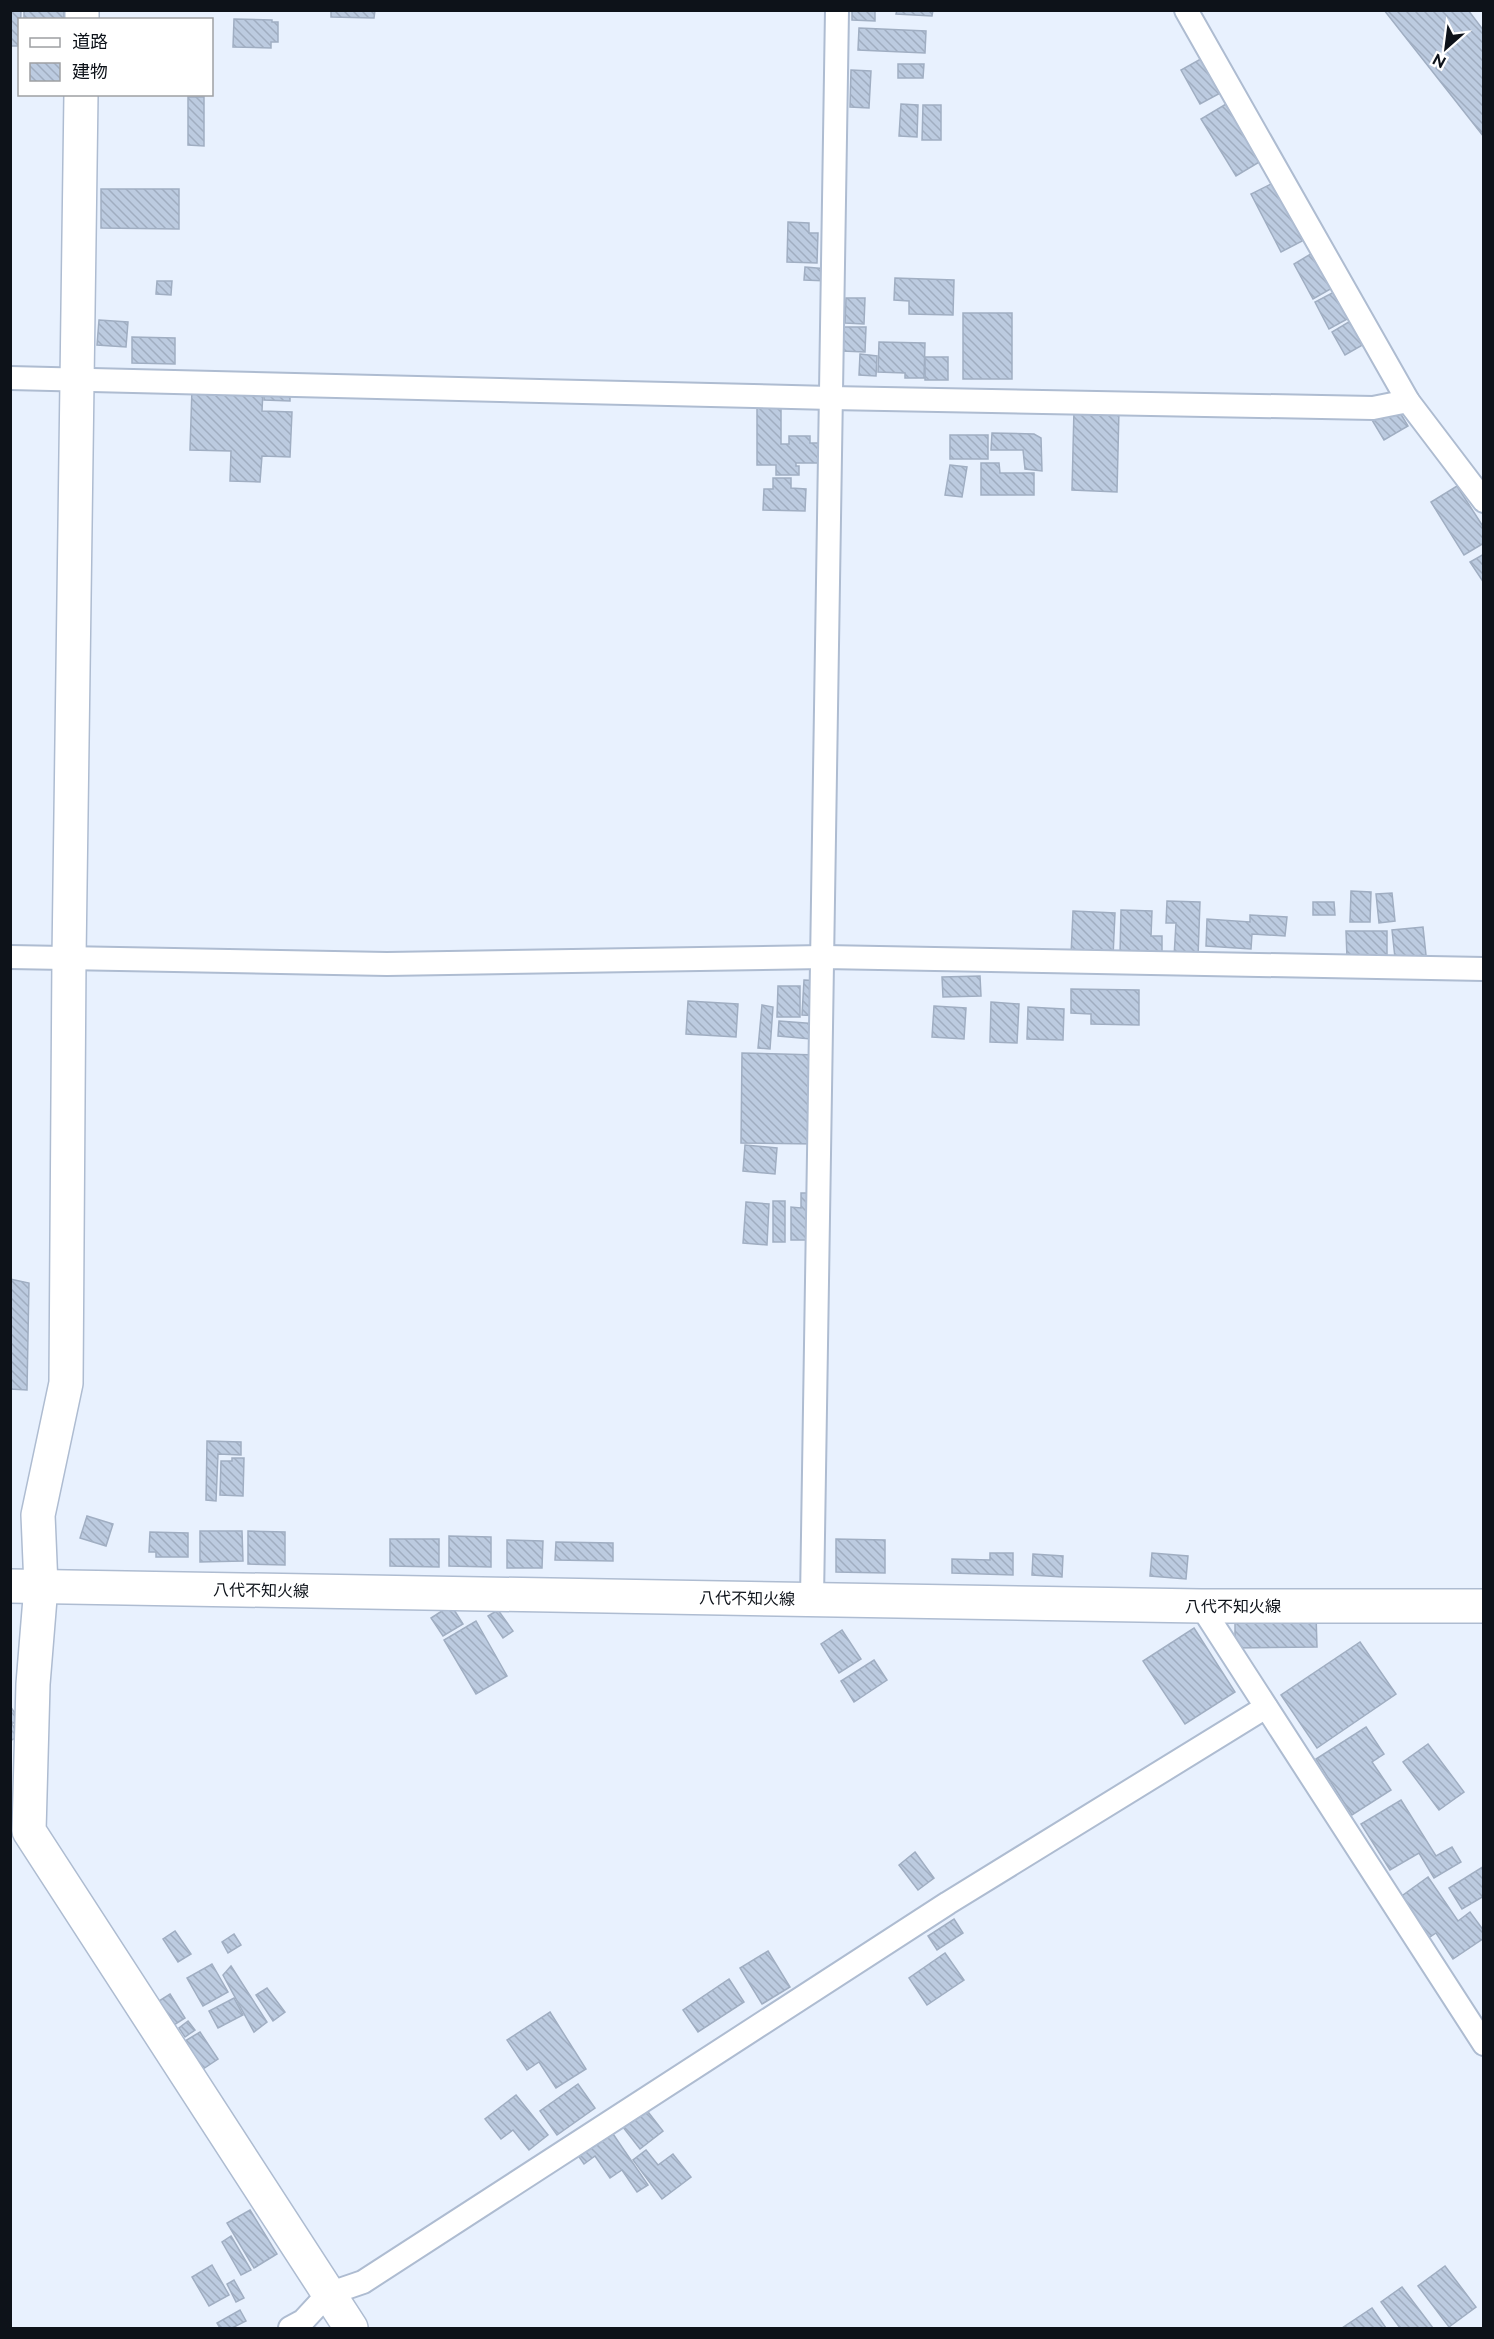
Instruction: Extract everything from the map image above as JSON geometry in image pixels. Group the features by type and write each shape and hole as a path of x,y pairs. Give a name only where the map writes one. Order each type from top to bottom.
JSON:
{"main road":[{"path":"81,96 69,958 66,1383 38,1515 26,1586 33,1684 29,1831 351,2328"},
{"name":"八代不知火線","path":"26,1586 1201,1606 1484,1606"}],"street":[{"path":"812,1599 824,957 837,10"},
{"path":"1186,11 1408,401 1482,493"},
{"path":"10,378 831,398 1373,408 1408,401"},
{"path":"10,957 387,964 824,957 1484,969"},
{"path":"1201,1606 1484,2044"},
{"path":"290,2328 303,2320 328,2294 363,2282 948,1904 1266,1707"}],"building":[{"path":"10,10 21,10 21,18 18,18 18,46 10,46"},
{"path":"24,10 64,10 64,18 24,18"},
{"path":"331,10 375,10 374,18 331,17"},
{"path":"852,10 875,10 875,21 852,20"},
{"path":"897,10 933,10 932,16 896,14"},
{"path":"1384,10 1468,10 1484,31 1484,137"},
{"path":"234,19 278,22 278,42 271,42 271,48 233,47"},
{"path":"859,28 926,31 925,53 858,50"},
{"path":"1206,56 1226,90 1200,104 1181,70"},
{"path":"898,64 924,64 923,78 898,78"},
{"path":"851,70 871,71 869,108 850,107"},
{"path":"188,97 204,97 204,146 188,145"},
{"path":"901,104 918,105 917,137 899,136"},
{"path":"1226,104 1261,161 1236,176 1201,119"},
{"path":"923,105 941,105 941,140 922,140"},
{"path":"1277,181 1308,238 1281,252 1251,194"},
{"path":"101,189 179,189 179,229 101,228"},
{"path":"788,222 809,223 809,233 818,233 817,263 787,262"},
{"path":"1314,252 1334,287 1313,299 1294,264"},
{"path":"805,267 828,269 828,281 804,280"},
{"path":"895,278 954,280 953,315 909,314 909,301 894,300"},
{"path":"157,281 172,281 171,295 156,294"},
{"path":"1336,291 1351,317 1329,329 1315,302"},
{"path":"846,298 865,298 864,324 845,323"},
{"path":"963,313 1012,313 1012,379 963,379"},
{"path":"99,320 128,322 126,347 97,345"},
{"path":"1352,320 1366,343 1345,355 1332,332"},
{"path":"843,327 866,327 865,352 842,351"},
{"path":"132,337 175,338 175,364 132,363"},
{"path":"879,342 925,343 924,378 905,378 905,373 878,372"},
{"path":"860,354 877,356 876,376 859,375"},
{"path":"925,357 948,357 948,380 925,380"},
{"path":"264,385 290,386 290,401 264,400"},
{"path":"192,388 263,390 262,411 292,412 290,457 262,456 260,482 230,481 231,451 190,450"},
{"path":"757,408 781,408 781,444 789,444 789,436 810,436 810,443 822,443 823,463 796,463 796,466 799,466 799,475 776,475 776,465 757,465"},
{"path":"1074,409 1119,410 1117,492 1072,490"},
{"path":"1399,411 1408,426 1384,440 1372,420 1383,413"},
{"path":"992,433 1034,434 1041,438 1042,471 1025,469 1023,450 991,450"},
{"path":"950,435 988,435 988,459 950,459"},
{"path":"981,463 999,463 1000,473 1034,473 1034,495 981,495"},
{"path":"950,465 967,467 962,497 945,495"},
{"path":"773,478 791,478 791,488 806,489 805,511 763,510 764,489 773,489"},
{"path":"1457,486 1484,528 1484,543 1464,555 1431,502"},
{"path":"1484,554 1484,583 1470,562"},
{"path":"1351,891 1371,892 1370,922 1350,922"},
{"path":"1392,893 1395,921 1379,923 1376,894"},
{"path":"1167,901 1200,902 1198,957 1174,957 1176,923 1166,923"},
{"path":"1313,902 1334,902 1335,915 1313,915"},
{"path":"1121,910 1152,911 1151,936 1162,936 1162,957 1120,956"},
{"path":"1073,911 1115,913 1113,957 1071,955"},
{"path":"1250,915 1287,917 1285,936 1252,934 1251,949 1206,946 1207,919 1250,922"},
{"path":"1423,927 1426,955 1395,958 1392,930"},
{"path":"1346,931 1387,931 1387,958 1347,958"},
{"path":"980,976 981,996 943,997 942,977"},
{"path":"804,980 822,981 820,1016 802,1015"},
{"path":"778,986 800,986 800,1017 777,1017"},
{"path":"1071,989 1139,990 1139,1025 1091,1024 1091,1014 1071,1013"},
{"path":"688,1001 738,1004 736,1037 686,1034"},
{"path":"991,1002 1019,1004 1017,1043 990,1042"},
{"path":"762,1005 773,1007 770,1049 758,1048"},
{"path":"934,1006 966,1008 964,1039 932,1037"},
{"path":"1028,1007 1064,1009 1063,1040 1027,1039"},
{"path":"779,1021 818,1024 811,1039 778,1036"},
{"path":"742,1053 817,1055 816,1144 741,1143"},
{"path":"745,1145 777,1148 775,1174 743,1171"},
{"path":"801,1193 807,1193 806,1240 791,1240 791,1207 801,1208"},
{"path":"773,1201 785,1201 785,1242 773,1242"},
{"path":"746,1202 769,1204 767,1245 743,1243"},
{"path":"10,1279 29,1283 27,1390 10,1389"},
{"path":"207,1441 241,1442 241,1455 218,1454 216,1501 206,1500"},
{"path":"232,1458 244,1458 243,1496 220,1495 221,1461 232,1461"},
{"path":"87,1516 113,1524 106,1546 80,1538"},
{"path":"200,1531 242,1531 243,1561 200,1562"},
{"path":"248,1531 285,1532 285,1565 248,1564"},
{"path":"150,1532 188,1533 188,1557 156,1557 156,1552 149,1552"},
{"path":"449,1536 491,1537 491,1567 449,1566"},
{"path":"390,1539 439,1539 439,1567 390,1566"},
{"path":"836,1539 885,1540 885,1573 836,1572"},
{"path":"507,1540 543,1541 542,1568 507,1568"},
{"path":"556,1542 613,1543 613,1561 555,1560"},
{"path":"990,1553 1013,1553 1013,1575 952,1573 952,1559 990,1560"},
{"path":"1152,1553 1188,1556 1186,1579 1150,1576"},
{"path":"1033,1554 1063,1556 1062,1577 1032,1575"},
{"path":"451,1605 463,1624 443,1636 431,1618"},
{"path":"498,1610 513,1631 503,1638 488,1616"},
{"path":"1316,1614 1317,1647 1235,1648 1235,1615"},
{"path":"476,1621 507,1676 476,1694 444,1640"},
{"path":"1194,1628 1235,1692 1185,1724 1143,1661"},
{"path":"842,1630 861,1659 839,1673 821,1644"},
{"path":"1360,1642 1396,1694 1317,1748 1281,1695"},
{"path":"874,1660 887,1680 854,1702 841,1681"},
{"path":"10,1706 19,1719 12,1724 19,1736 10,1741"},
{"path":"1366,1727 1384,1754 1372,1762 1391,1790 1352,1815 1316,1759"},
{"path":"1428,1744 1464,1792 1439,1810 1403,1762"},
{"path":"1401,1800 1436,1856 1452,1847 1461,1862 1434,1878 1419,1853 1390,1870 1361,1824"},
{"path":"915,1852 934,1878 918,1890 899,1865"},
{"path":"1484,1866 1484,1896 1462,1909 1449,1888"},
{"path":"1428,1877 1458,1921 1470,1912 1484,1931 1484,1938 1453,1959 1436,1933 1427,1939 1399,1898"},
{"path":"954,1919 963,1933 937,1950 928,1936"},
{"path":"175,1931 191,1954 178,1962 163,1939"},
{"path":"234,1934 241,1945 228,1953 222,1942"},
{"path":"768,1951 790,1987 762,2004 740,1968"},
{"path":"945,1953 964,1980 927,2005 909,1978"},
{"path":"212,1964 228,1992 203,2006 187,1978"},
{"path":"231,1966 267,2022 254,2032 223,1975"},
{"path":"729,1979 744,2002 698,2032 683,2010"},
{"path":"267,1988 285,2012 273,2021 256,1995"},
{"path":"170,1994 185,2018 174,2025 159,2001"},
{"path":"234,1998 243,2015 218,2028 209,2011"},
{"path":"550,2012 586,2069 556,2088 539,2062 527,2070 507,2040"},
{"path":"188,2021 195,2030 185,2037 179,2028"},
{"path":"200,2032 218,2059 203,2069 185,2041"},
{"path":"578,2084 595,2108 557,2135 540,2111"},
{"path":"516,2095 548,2135 529,2150 513,2130 501,2139 485,2119"},
{"path":"645,2108 663,2131 640,2149 622,2126"},
{"path":"611,2131 648,2185 637,2192 622,2170 610,2178 595,2156 584,2164 577,2154"},
{"path":"646,2150 658,2165 673,2154 691,2177 662,2199 633,2160"},
{"path":"250,2210 277,2254 254,2268 227,2223"},
{"path":"231,2236 251,2270 241,2275 222,2242"},
{"path":"212,2265 229,2295 209,2306 192,2277"},
{"path":"1445,2266 1476,2307 1449,2327 1418,2286"},
{"path":"234,2280 244,2298 236,2302 227,2284"},
{"path":"1402,2287 1433,2328 1400,2328 1381,2302"},
{"path":"1372,2308 1386,2328 1342,2328"},
{"path":"240,2310 246,2321 232,2328 220,2328 217,2323"}]}
